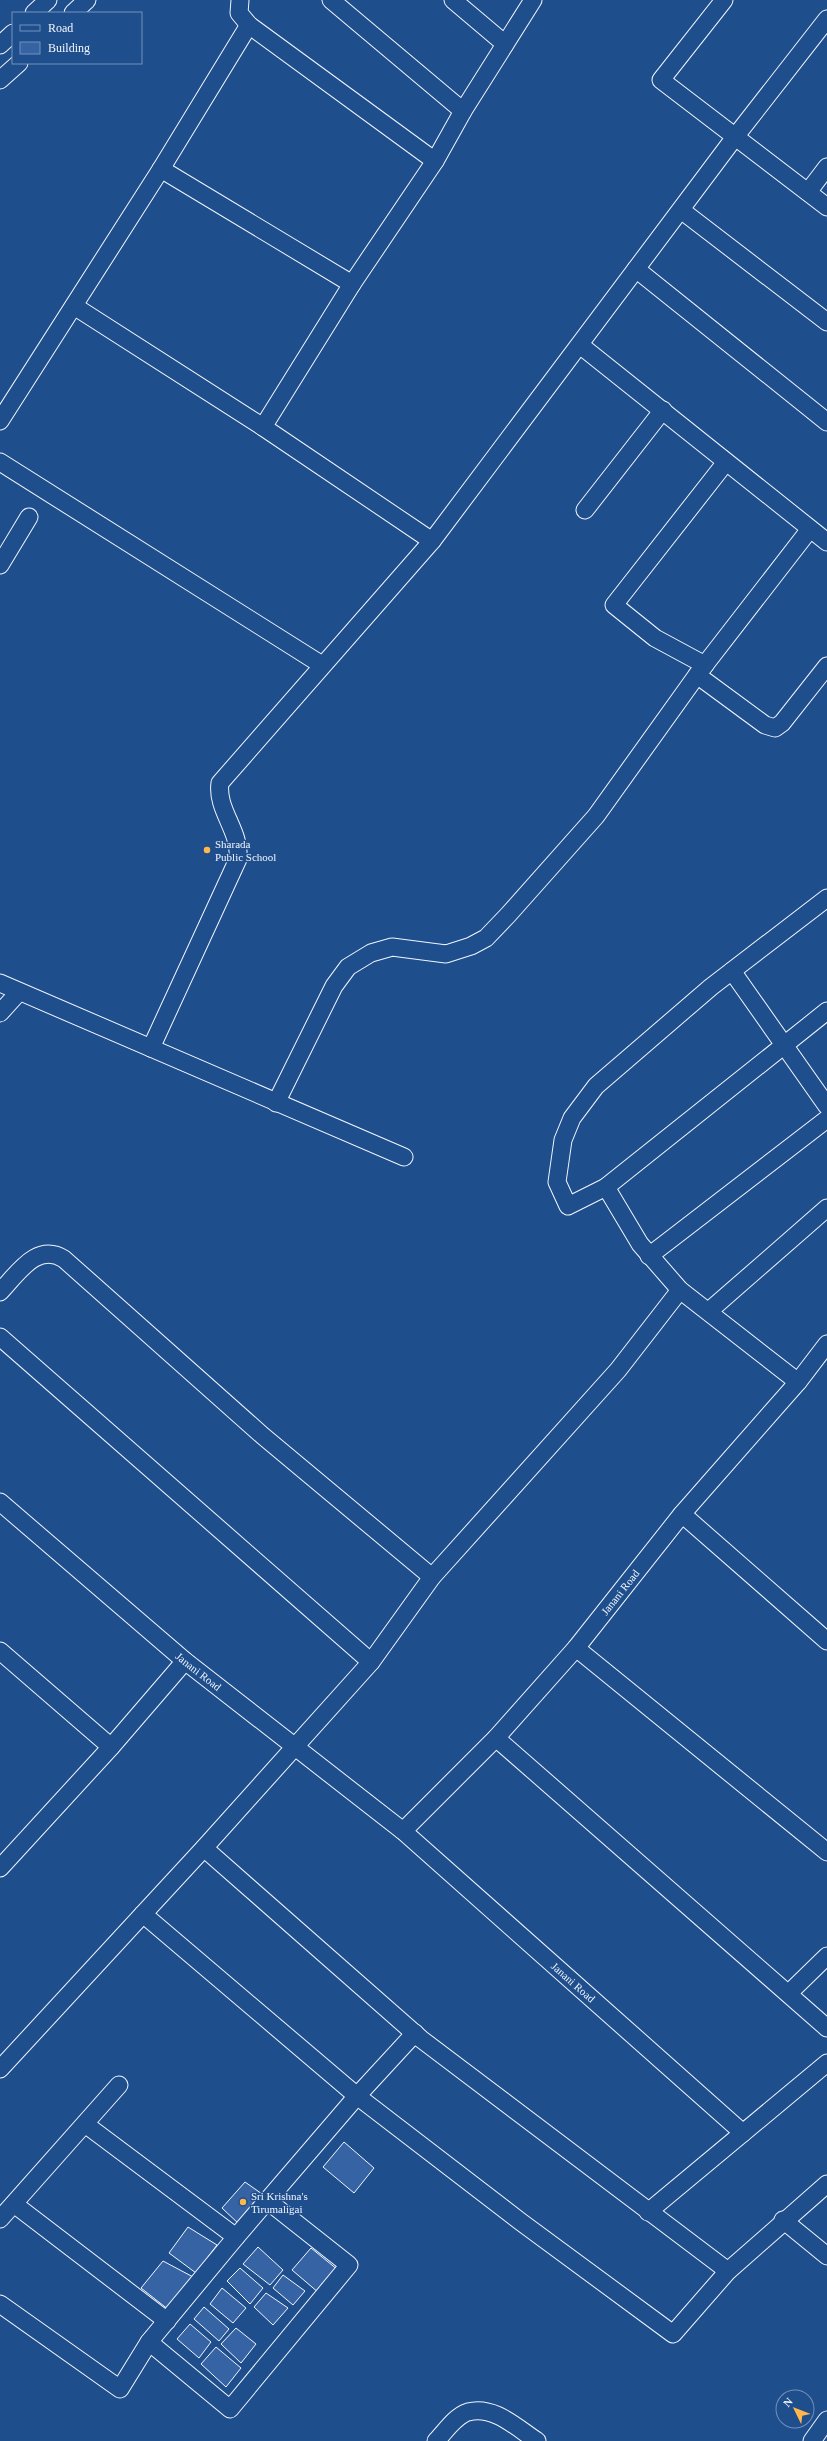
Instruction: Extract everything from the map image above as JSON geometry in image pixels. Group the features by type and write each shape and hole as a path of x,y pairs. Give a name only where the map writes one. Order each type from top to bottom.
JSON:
{"street":[{"path":"35,12 48,0"},
{"path":"74,12 87,0"},
{"path":"240,0 239,13 249,25 435,161"},
{"path":"331,0 463,111"},
{"path":"452,0 505,44"},
{"path":"263,427 352,284 435,161 463,111 533,0"},
{"path":"724,0 661,80 827,207"},
{"path":"152,1048 238,859 239,847 237,837 221,802 220,783 432,541 682,210 735,137 827,18"},
{"path":"0,421 161,169 249,25"},
{"path":"0,45 12,34"},
{"path":"0,80 18,64"},
{"path":"808,192 827,167"},
{"path":"161,169 352,284"},
{"path":"682,210 827,322"},
{"path":"636,269 827,422"},
{"path":"74,306 263,427 432,541"},
{"path":"580,345 827,542"},
{"path":"585,510 663,410"},
{"path":"0,462 322,665"},
{"path":"726,462 614,605 655,638 701,670 765,725 775,728 801,700 827,666"},
{"path":"0,565 29,517"},
{"path":"276,1103 334,986 348,967 371,953 392,947 446,954 471,946 486,938 508,916 596,816 701,670 810,529"},
{"path":"827,898 732,971 596,1086 572,1118 563,1140 558,1182 568,1206 606,1187 827,1011"},
{"path":"732,971 827,1106"},
{"path":"0,983 404,1157"},
{"path":"0,1013 19,992"},
{"path":"649,1256 827,1120"},
{"path":"606,1187 649,1256 672,1278 680,1290 709,1310 743,1341 798,1382"},
{"path":"709,1310 827,1208"},
{"path":"0,1292 30,1261 43,1252 55,1253 64,1259 263,1436 432,1577"},
{"path":"1,2065 204,1848 371,1662 432,1577 618,1370 680,1290"},
{"path":"0,1337 371,1662"},
{"name":"Janani Road","path":"403,1831 496,1738 576,1648 682,1514 798,1382 827,1344"},
{"name":"Janani Road","path":"0,1502 185,1661 295,1745 403,1831 743,2133"},
{"path":"682,1514 827,1641"},
{"path":"576,1648 827,1852"},
{"path":"0,1651 111,1747"},
{"path":"0,1868 111,1747 185,1661"},
{"path":"496,1738 789,1993 827,2028"},
{"path":"204,1848 415,2033 648,2212 728,2270"},
{"path":"143,1914 357,2096 514,2218 673,2334 728,2270 783,2220 827,2184"},
{"path":"789,1993 827,1956"},
{"path":"0,2304 120,2389 149,2342 167,2320 357,2096 415,2033"},
{"path":"648,2212 827,2063"},
{"path":"0,2220 119,2085"},
{"path":"85,2124 236,2237"},
{"path":"149,2342 230,2409 349,2265 268,2201"},
{"path":"14,2204 167,2320"},
{"path":"783,2220 827,2256"},
{"path":"436,2441 456,2419 468,2412 481,2411 499,2415 537,2441"},
{"path":"812,2441 827,2420"}],"building":[{"path":"344,2142 374,2168 354,2193 323,2167"},
{"name":"Sri Krishna's Tirumaligai","path":"245,2182 265,2196 240,2225 222,2208"},
{"path":"188,2227 217,2245 196,2273 169,2253"},
{"path":"258,2247 283,2270 270,2285 243,2264"},
{"path":"311,2248 338,2270 319,2293 292,2270"},
{"path":"163,2261 195,2278 169,2310 141,2288"},
{"path":"240,2268 263,2288 250,2304 227,2281"},
{"path":"283,2275 305,2291 293,2305 273,2288"},
{"path":"222,2288 246,2308 233,2323 210,2304"},
{"path":"266,2293 288,2308 273,2325 254,2307"},
{"path":"204,2307 229,2329 219,2341 194,2319"},
{"path":"190,2324 211,2342 199,2358 177,2339"},
{"path":"236,2328 256,2344 241,2363 221,2344"},
{"path":"216,2347 241,2368 226,2387 201,2364"}],"place":[{"name":"Sharada Public School","path":"207,850"},
{"name":"Sri Krishna's Tirumaligai","path":"243,2202"}]}
